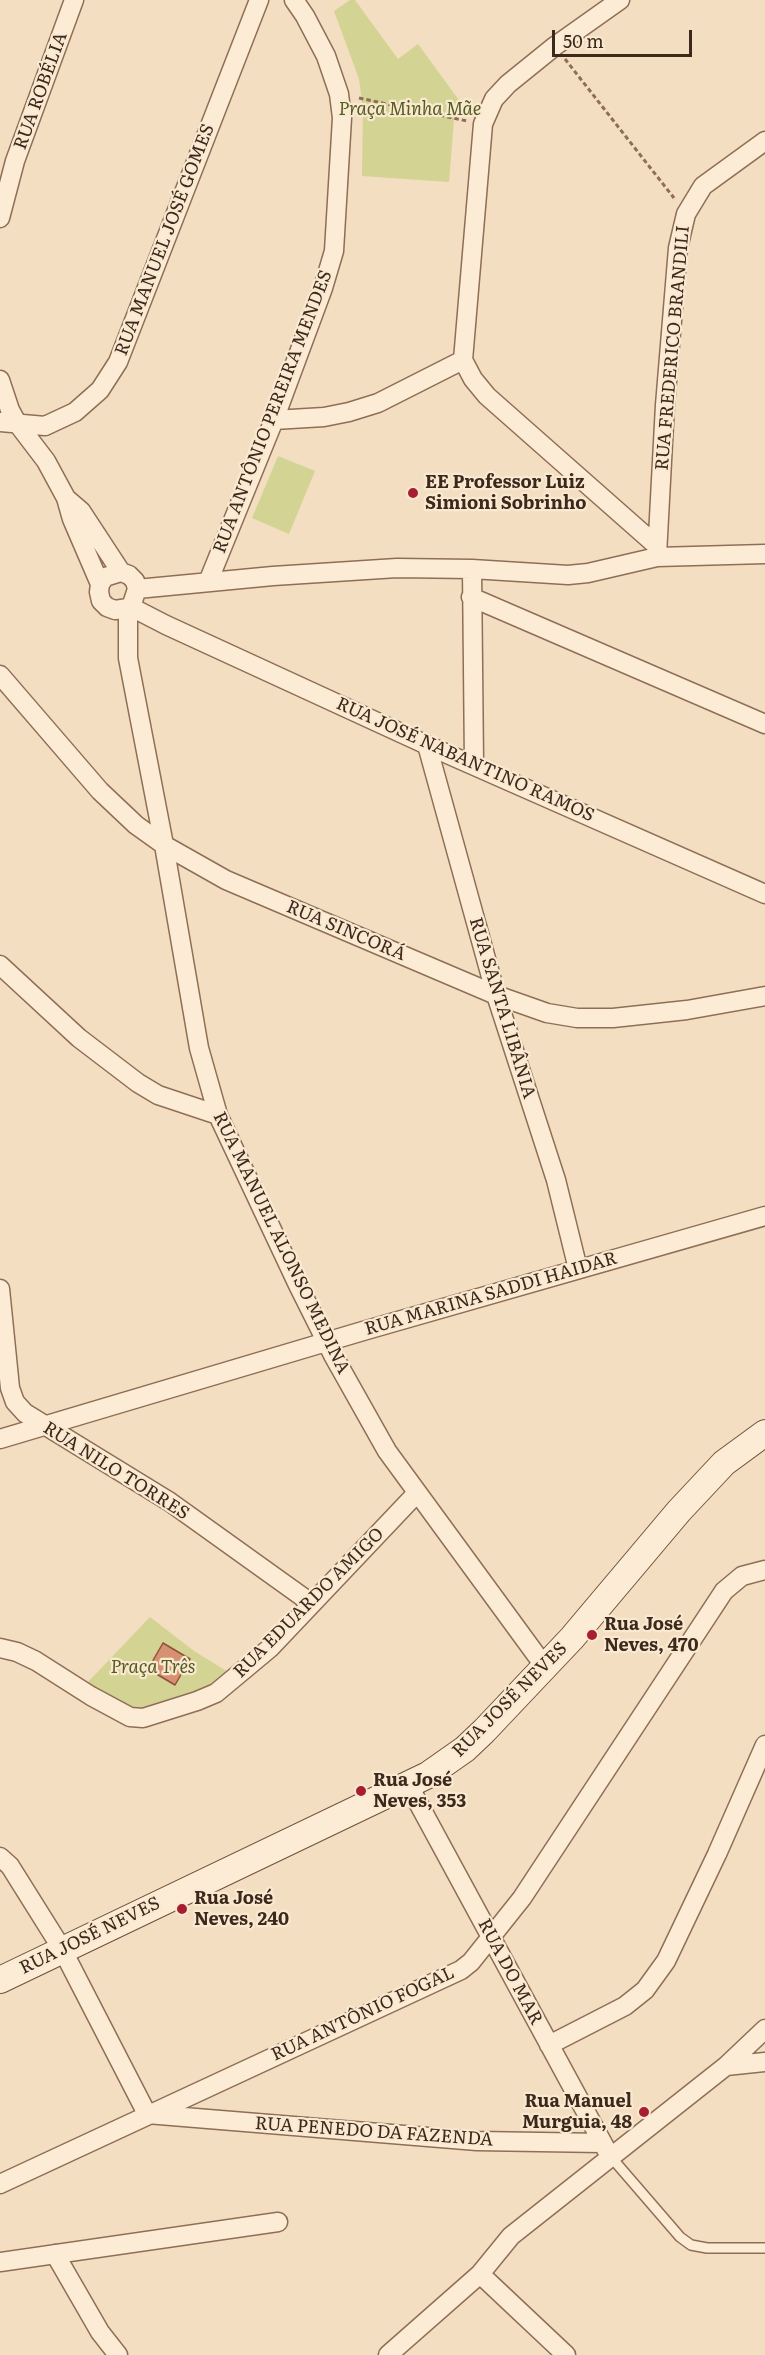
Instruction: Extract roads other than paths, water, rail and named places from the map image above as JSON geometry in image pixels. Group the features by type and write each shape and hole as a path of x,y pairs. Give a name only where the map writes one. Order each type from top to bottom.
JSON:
{"street":[{"name":"RUA ROBÉLIA","path":"0,219 15,161 75,0"},
{"name":"RUA MANUEL JOSÉ GOMES","path":"8,423 45,426 75,412 100,390 118,362 259,0"},
{"name":"RUA ANTÔNIO PEREIRA MENDES","path":"208,582 274,420 323,288 334,251 342,118 339,94 326,56 294,0"},
{"path":"620,0 555,46 508,84 494,99 483,124 463,360 473,379 487,396 657,552"},
{"name":"RUA FREDERICO BRANDILI","path":"657,552 678,248 686,214 703,186 765,141"},
{"path":"274,420 324,417 378,403 463,360"},
{"name":"RUA MANUEL ALONSO MEDINA","path":"0,380 10,410 8,423 46,460 66,498 72,519 100,584 101,601 107,607 128,658 164,844 199,1048 218,1115 267,1222 327,1342 387,1451 416,1494 545,1667"},
{"name":"RUA MANUEL ALONSO MEDINA","path":"66,498 81,511 130,591 128,658"},
{"path":"100,584 105,576 130,591 208,582 397,568 472,569 568,575 588,573 657,552 765,554"},
{"path":"472,569 474,765"},
{"path":"107,607 120,611 130,591"},
{"name":"RUA JOSÉ NABANTINO RAMOS","path":"130,591 165,625 427,745 765,894"},
{"path":"471,597 765,724"},
{"name":"RUA SINCORÁ","path":"0,675 100,791 136,825 164,844 226,880 496,995 547,1013 577,1018 613,1018 687,1010 765,996"},
{"name":"RUA SANTA LIBÂNIA","path":"427,745 496,995 556,1180 578,1269"},
{"path":"0,965 79,1038 131,1078 158,1095 218,1115"},
{"name":"RUA MARINA SADDI HAIDAR","path":"0,1439 765,1216"},
{"name":"RUA NILO TORRES","path":"0,1289 10,1388 15,1402 25,1413 170,1502 311,1603"},
{"name":"RUA JOSÉ NEVES","path":"0,1980 409,1786 465,1749 572,1638 724,1463 765,1433"},
{"name":"RUA EDUARDO AMIGO","path":"0,1648 17,1652 36,1661 135,1719 216,1693 270,1648 416,1494"},
{"name":"RUA ANTÔNIO FOGAL","path":"0,2184 461,1970 471,1962 522,1898 724,1591 742,1576 765,1570"},
{"path":"549,2046 625,2006 645,1990 666,1961 765,1745"},
{"name":"RUA DO MAR","path":"409,1786 607,2150"},
{"path":"0,1857 10,1866 62,1949 147,2114"},
{"path":"388,2355 480,2274 511,2236 607,2150 726,2066 765,2028"},
{"path":"726,2066 765,2062"},
{"name":"RUA PENEDO DA FAZENDA","path":"147,2114 607,2150"},
{"path":"0,2262 168,2236 278,2222"},
{"path":"55,2254 100,2332 118,2355"},
{"path":"480,2274 566,2355"}],"lane":[{"path":"607,2150 680,2236 692,2245 707,2248 765,2248"}],"place":[{"name":"EE Professor Luiz Simioni Sobrinho","path":"413,493"},
{"name":"Rua José Neves, 470","path":"592,1635"},
{"name":"Rua José Neves, 353","path":"361,1791"},
{"name":"Rua José Neves, 240","path":"182,1909"},
{"name":"Rua Manuel Murguia, 48","path":"644,2112"}],"park label":[{"name":"Praça Minha Mãe","path":"410,110"},
{"name":"Praça Três","path":"153,1668"}]}
